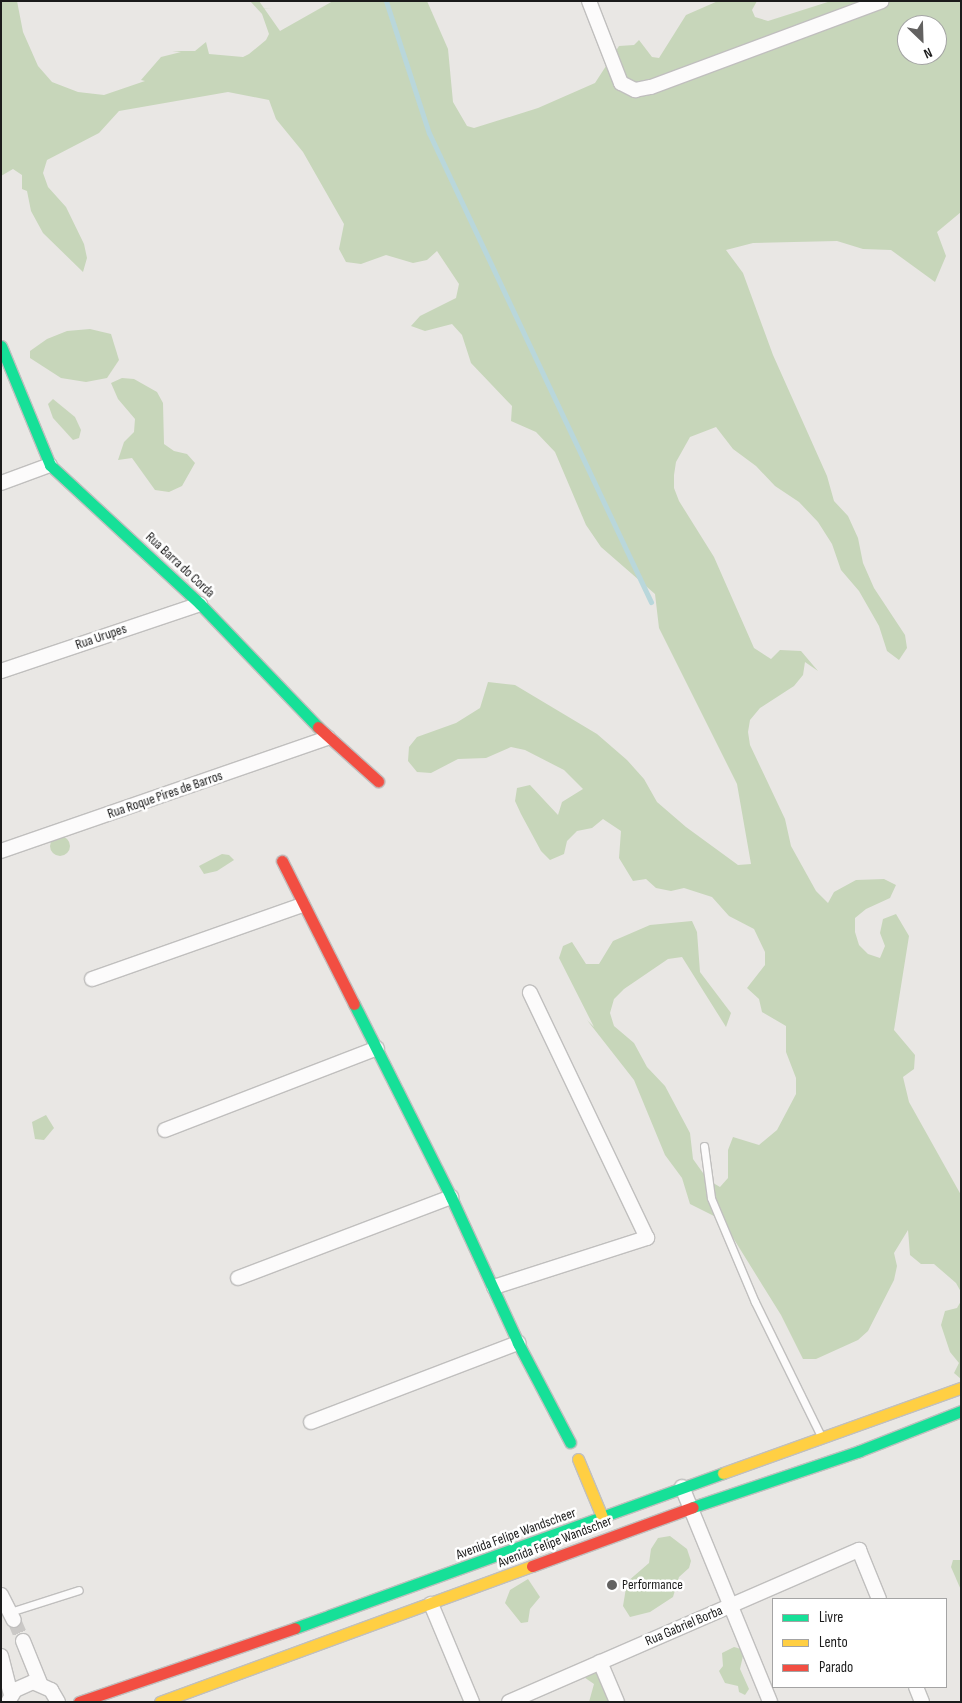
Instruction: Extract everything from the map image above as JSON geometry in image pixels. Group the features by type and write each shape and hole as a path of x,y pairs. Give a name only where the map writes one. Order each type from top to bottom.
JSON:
{"main road":[{"name":"Rua Barra do Corda","path":"1,346 50,466 200,604 328,738 378,781"},
{"path":"282,861 302,905 377,1048 451,1197 494,1287 518,1343 570,1442"},
{"name":"Avenida Felipe Wandscheer","path":"78,1702 400,1593 603,1519 682,1487 823,1439 961,1388"},
{"name":"Avenida Felipe Wandscher","path":"160,1702 689,1510 859,1451 961,1411"},
{"path":"578,1459 603,1519"}],"street":[{"path":"589,1 621,83 635,90 651,87 882,1"},
{"path":"1,483 50,466"},
{"name":"Rua Urupes","path":"1,671 200,604"},
{"name":"Rua Roque Pires de Barros","path":"1,851 328,738"},
{"path":"92,979 302,905"},
{"path":"494,1287 647,1238 530,992"},
{"path":"165,1130 377,1048"},
{"path":"238,1278 451,1197"},
{"path":"311,1422 518,1343"},
{"path":"682,1487 689,1510 770,1702"},
{"name":"Rua Gabriel Borba","path":"509,1702 859,1550 879,1598"},
{"path":"1,1595 9,1616"},
{"path":"431,1604 472,1702"},
{"path":"23,1641 40,1683 51,1690 58,1702"},
{"path":"1,1656 9,1699"},
{"path":"600,1662 617,1702"},
{"path":"9,1699 20,1686 40,1683"},
{"path":"916,1688 922,1702"}],"lane":[{"path":"704,1146 711,1198 755,1302 823,1439"},
{"path":"9,1616 79,1590"}],"green space":[{"path":"1,1 17,1 23,32 38,66 52,82 78,92 104,95 145,81 141,80 161,57 181,52 172,51 195,51 206,42 209,54 243,57 249,54 266,40 269,34 262,14 250,1 259,1 280,31 333,1 427,1 448,49 453,102 467,126 474,128 538,108 595,83 619,46 634,45 639,40 652,57 659,58 686,15 718,1 757,1 752,10 755,17 768,21 831,1 961,1 961,212 937,232 946,256 935,282 891,250 863,249 837,241 753,243 726,250 743,273 773,355 827,476 834,501 848,516 858,538 863,563 874,588 905,635 907,648 899,660 887,651 879,626 859,591 841,570 832,544 818,522 799,502 775,486 756,466 733,449 716,427 690,437 676,462 674,488 679,501 714,557 754,648 771,659 780,650 801,651 818,671 805,662 803,675 794,686 760,708 750,720 748,732 750,745 785,819 791,846 816,891 828,903 834,892 856,880 884,879 896,885 890,898 866,909 855,918 855,932 859,945 868,954 880,958 885,946 880,933 883,919 896,914 909,936 894,1030 915,1055 914,1069 903,1077 909,1102 961,1195 961,1292 956,1283 934,1264 921,1264 910,1255 908,1230 894,1253 897,1266 894,1280 868,1331 858,1340 816,1359 803,1359 781,1315 722,1220 690,1204 682,1178 665,1155 634,1080 587,1020 594,1027 559,958 563,946 572,942 586,964 599,964 613,941 650,925 692,921 697,932 700,972 731,1013 726,1027 682,957 668,959 624,989 614,999 610,1013 614,1026 634,1043 647,1067 665,1086 690,1133 693,1159 708,1180 720,1187 728,1178 728,1150 733,1137 759,1145 777,1130 796,1094 796,1078 786,1052 786,1026 762,1012 759,999 747,988 765,965 765,952 754,929 729,916 712,897 684,888 671,891 656,888 646,879 633,881 619,858 621,831 603,819 592,828 577,831 567,841 564,854 550,860 541,851 515,801 517,788 530,785 558,815 562,802 583,789 564,770 525,750 511,747 486,758 458,759 431,773 417,772 408,761 409,747 417,737 456,723 480,708 488,682 515,685 597,734 627,760 644,779 657,802 686,827 738,865 751,864 737,784 659,628 655,594 601,547 586,525 555,452 536,432 511,421 512,406 471,363 462,335 452,324 425,331 411,326 420,316 456,298 459,284 437,251 427,260 413,263 386,255 361,264 346,262 339,249 344,224 303,152 276,119 269,100 228,92 119,111 99,133 47,160 43,173 48,187 66,207 84,244 87,258 83,272 43,233 31,211 27,191 22,189 22,175 13,169 1,176"},
{"path":"90,329 111,334 119,360 107,378 86,382 61,378 30,358 30,351 47,339 67,331"},
{"path":"122,378 134,379 157,392 163,403 164,444 174,451 187,454 195,463 182,486 169,492 155,490 132,458 118,460 124,442 134,432 135,419 118,399 111,383"},
{"path":"53,399 75,417 81,430 79,438 73,440 53,418 48,404"},
{"path":"56,836 64,836 70,842 70,850 64,856 56,856 50,850 50,842"},
{"path":"222,854 229,855 234,860 217,871 204,874 199,866"},
{"path":"46,1115 54,1128 44,1140 35,1139 32,1122"},
{"path":"961,1301 961,1379 954,1373 959,1363 950,1352 941,1325 945,1311 957,1308"},
{"path":"670,1536 687,1549 691,1561 689,1568 679,1577 673,1597 650,1612 630,1617 623,1606 627,1582 649,1563 651,1549 658,1538"},
{"path":"953,1560 961,1560 961,1590 951,1567"},
{"path":"528,1579 540,1597 530,1609 528,1622 521,1623 505,1603 510,1590"},
{"path":"734,1647 741,1649 743,1656 740,1669 749,1689 745,1695 739,1692 738,1686 725,1683 719,1671 723,1666 722,1653"},
{"path":"599,1669 620,1702 589,1702 594,1684 578,1673"}],"waterway":[{"path":"386,1 429,133 651,602"}],"tunnel":[{"path":"14,1620 23,1641"}],"traffic: fast":[{"path":"1,346 50,465 200,604 318,727"},
{"path":"354,1004 451,1197 518,1343 570,1442"},
{"path":"693,1507 859,1451 961,1411"},
{"path":"295,1628 723,1473"}],"traffic: slow":[{"path":"723,1473 961,1388"},
{"path":"578,1459 603,1519"},
{"path":"160,1702 532,1566"}],"traffic: jam":[{"path":"318,727 378,781"},
{"path":"282,861 354,1004"},
{"path":"532,1566 693,1507"},
{"path":"79,1702 295,1628"}],"place":[{"name":"Performance","path":"612,1585"}]}
